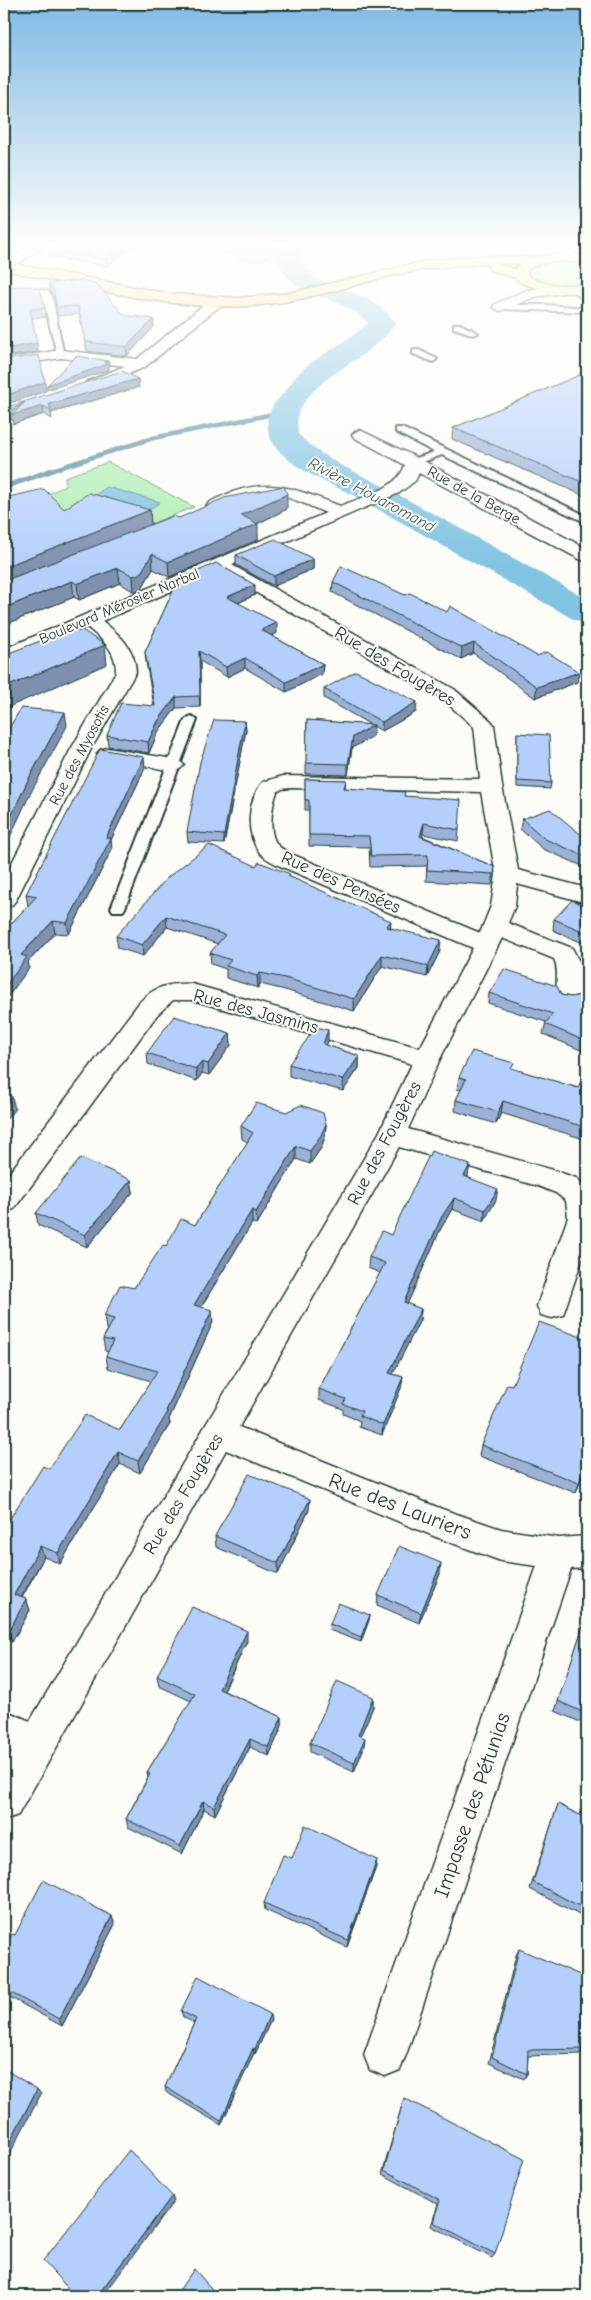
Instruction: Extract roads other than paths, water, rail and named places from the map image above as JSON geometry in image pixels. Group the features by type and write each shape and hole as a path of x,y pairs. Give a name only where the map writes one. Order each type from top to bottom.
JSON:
{"street":[{"path":"73,390 109,379 140,364 153,353"},
{"path":"4,363 61,354 140,364"},
{"name":"Rue de la Berge","path":"360,435 414,462 587,556"},
{"name":"Boulevard Mérosier Narbal","path":"4,656 393,490 409,478 414,462"},
{"path":"201,511 258,490 275,490 293,493 339,512"},
{"name":"Rue des Fougères","path":"4,1801 20,1736 219,1433 392,1134 427,1059 491,935 503,906 507,876 491,786 484,725 447,693 217,564"},
{"name":"Rue des Myosotis","path":"4,900 81,749 126,672 126,662 121,646 90,620"},
{"path":"81,749 173,765"},
{"name":"Rue des Pensées","path":"491,786 293,782 272,785 267,789 262,806 262,835 266,846 275,854 297,865 491,935"},
{"path":"507,876 564,888 587,896"},
{"path":"491,935 563,954 569,965 569,997"},
{"name":"Rue des Jasmins","path":"4,1201 148,1009 163,993 173,991 192,992 427,1059"},
{"path":"392,1134 543,1177 565,1185 577,1193 582,1205 582,1217 552,1306"},
{"name":"Rue des Lauriers","path":"219,1433 436,1522 502,1545 573,1553"},
{"name":"Impasse des Pétunias","path":"386,2056 573,1553"}],"lane":[{"path":"419,353 433,359"},
{"path":"399,430 587,520"},
{"path":"414,462 442,452"},
{"path":"118,908 191,720"}],"water":[{"path":"107,487 160,502 141,516 87,500"}],"waterway":[{"name":"Rivière Houaromand","path":"346,353 310,378 284,412 283,436 302,456 324,469 362,487 587,613"},
{"path":"49,471 153,438 284,412"},
{"path":"4,487 53,470"}]}
